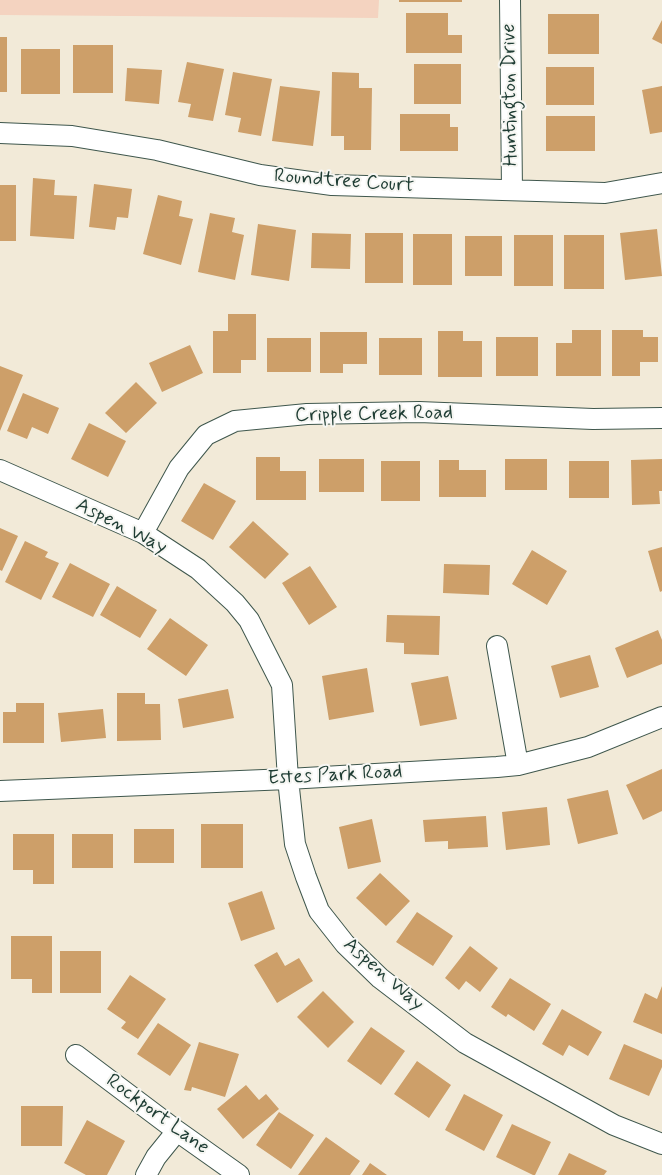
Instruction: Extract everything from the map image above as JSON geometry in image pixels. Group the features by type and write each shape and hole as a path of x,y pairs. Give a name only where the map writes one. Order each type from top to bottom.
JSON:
{"street":[{"name":"Huntington Drive","path":"510,0 512,190"},
{"name":"Roundtree Court","path":"0,133 72,136 157,150 260,175 332,185 604,192 662,184"},
{"name":"Cripple Creek Road","path":"143,534 179,468 206,435 235,420 307,414 419,412 593,419 662,418"},
{"name":"Aspen Way","path":"0,470 143,534 198,569 235,603 249,620 282,685 288,779 295,844 318,911 345,944 380,978 465,1043 614,1125 662,1144"},
{"path":"497,646 518,765"},
{"name":"Estes Park Road","path":"0,791 288,779 518,765 588,747 662,717"},
{"name":"Rockport Lane","path":"76,1055 239,1175"},
{"path":"146,1175 156,1157 177,1131"}],"shaded area":[{"path":"0,0 379,0 378,18 0,15"}],"building":[{"path":"399,0 462,0 462,2 399,2"},
{"path":"406,13 448,13 448,35 462,35 462,53 406,53"},
{"path":"548,14 599,14 599,54 548,54"},
{"path":"662,20 662,44 652,39"},
{"path":"0,37 7,37 7,92 0,92"},
{"path":"73,45 113,45 113,93 73,93"},
{"path":"21,49 60,49 60,94 21,94"},
{"path":"187,62 224,69 213,121 188,117 191,104 178,102"},
{"path":"414,64 461,64 461,104 414,104"},
{"path":"546,67 594,67 594,105 546,105"},
{"path":"127,68 162,70 159,104 125,101"},
{"path":"233,72 272,79 261,136 238,132 241,118 225,115"},
{"path":"332,72 359,73 359,88 372,88 371,150 344,150 344,136 331,136"},
{"path":"280,86 320,91 313,146 272,141"},
{"path":"662,86 662,132 650,134 642,90"},
{"path":"400,114 450,114 450,127 458,127 458,151 400,151"},
{"path":"546,116 595,116 595,151 546,151"},
{"path":"33,178 55,180 54,195 77,196 74,239 30,236"},
{"path":"94,184 132,189 128,218 117,217 115,230 89,227"},
{"path":"0,185 16,185 16,241 0,241"},
{"path":"158,195 182,201 179,216 193,219 181,265 143,254"},
{"path":"210,213 235,218 232,232 244,235 235,280 198,272"},
{"path":"258,224 296,230 289,281 251,275"},
{"path":"657,229 662,276 625,280 620,233"},
{"path":"312,233 351,234 350,269 311,268"},
{"path":"365,233 403,233 403,283 365,283"},
{"path":"413,234 452,234 452,285 413,285"},
{"path":"514,235 553,235 553,286 514,286"},
{"path":"564,235 604,235 604,289 564,289"},
{"path":"465,236 502,236 502,276 465,276"},
{"path":"228,314 256,314 256,360 241,360 241,373 213,373 213,331 228,331"},
{"path":"572,330 601,330 601,376 556,376 556,343 572,343"},
{"path":"612,330 643,330 643,337 658,337 658,362 640,362 640,376 612,376"},
{"path":"438,331 463,331 463,341 482,341 482,377 438,377"},
{"path":"320,332 367,332 367,364 343,364 343,373 320,373"},
{"path":"496,337 538,337 538,376 496,376"},
{"path":"267,338 311,338 311,372 267,372"},
{"path":"379,338 422,338 422,375 379,375"},
{"path":"190,345 203,373 162,392 149,363"},
{"path":"0,366 23,375 0,431"},
{"path":"136,382 157,403 126,433 105,413"},
{"path":"23,393 59,408 48,434 32,427 27,439 7,431"},
{"path":"89,423 126,441 108,477 71,459"},
{"path":"256,457 280,457 280,471 306,471 306,500 256,500"},
{"path":"319,459 364,459 364,492 319,492"},
{"path":"505,459 547,459 547,490 505,490"},
{"path":"662,459 662,491 659,491 660,504 632,505 631,460"},
{"path":"439,460 459,460 459,470 486,470 486,497 439,497"},
{"path":"381,461 420,461 420,501 381,501"},
{"path":"569,461 609,461 609,498 569,498"},
{"path":"204,483 236,501 213,540 181,521"},
{"path":"253,521 289,554 265,579 229,547"},
{"path":"0,528 18,536 2,571 0,570"},
{"path":"25,541 48,552 45,557 59,563 41,600 5,582"},
{"path":"662,547 662,591 660,592 648,551"},
{"path":"532,550 567,571 547,605 512,584"},
{"path":"70,563 110,584 93,617 52,597"},
{"path":"444,564 490,565 489,595 443,593"},
{"path":"310,566 337,607 309,625 282,583"},
{"path":"117,586 157,610 140,638 100,615"},
{"path":"387,615 440,616 439,655 404,654 404,643 386,642"},
{"path":"170,618 208,645 186,676 147,649"},
{"path":"658,630 662,640 662,664 627,678 615,648"},
{"path":"590,655 599,687 560,698 551,666"},
{"path":"367,668 374,712 329,720 322,676"},
{"path":"448,676 457,719 420,726 411,683"},
{"path":"228,689 234,718 183,728 178,699"},
{"path":"117,693 145,693 145,704 160,704 161,740 117,741"},
{"path":"16,703 44,703 44,743 3,743 3,712 16,712"},
{"path":"103,709 106,738 61,742 58,713"},
{"path":"662,769 662,811 643,820 626,785"},
{"path":"608,790 618,834 578,844 567,799"},
{"path":"547,807 550,845 506,850 502,812"},
{"path":"486,816 488,847 448,849 448,841 425,842 423,820"},
{"path":"372,819 381,862 348,869 339,827"},
{"path":"201,824 243,824 243,868 201,868"},
{"path":"134,829 174,829 174,863 134,863"},
{"path":"13,834 54,834 54,884 33,884 33,870 13,870"},
{"path":"72,834 113,834 113,868 72,868"},
{"path":"380,873 410,901 386,926 356,898"},
{"path":"262,891 275,929 241,941 228,903"},
{"path":"417,912 453,936 433,966 396,942"},
{"path":"11,936 52,936 52,993 32,993 32,979 11,979"},
{"path":"470,946 498,968 480,992 466,981 459,990 445,978"},
{"path":"60,951 101,951 101,993 60,993"},
{"path":"277,952 285,966 299,958 313,981 277,1003 254,965"},
{"path":"130,975 166,999 138,1039 121,1028 126,1022 107,1009"},
{"path":"510,978 551,1004 534,1031 508,1014 506,1017 491,1007"},
{"path":"662,986 662,1034 633,1022 645,993 657,999"},
{"path":"323,991 354,1022 328,1048 297,1017"},
{"path":"562,1009 602,1032 588,1056 569,1045 563,1056 542,1044"},
{"path":"158,1023 191,1045 170,1076 137,1054"},
{"path":"371,1027 405,1051 381,1085 347,1061"},
{"path":"199,1042 239,1054 225,1097 192,1087 191,1091 184,1090"},
{"path":"624,1044 662,1060 662,1067 649,1096 609,1079"},
{"path":"417,1061 451,1085 429,1118 394,1094"},
{"path":"246,1085 259,1100 266,1094 279,1109 243,1139 217,1109"},
{"path":"464,1094 503,1115 484,1151 445,1130"},
{"path":"21,1106 63,1106 62,1146 21,1146"},
{"path":"279,1112 314,1135 291,1169 256,1145"},
{"path":"87,1120 125,1141 107,1175 86,1175 64,1163"},
{"path":"512,1124 551,1142 535,1175 496,1157"},
{"path":"326,1137 360,1161 350,1175 298,1175"},
{"path":"569,1153 607,1171 604,1175 558,1175"},
{"path":"370,1163 387,1175 362,1175"}]}
